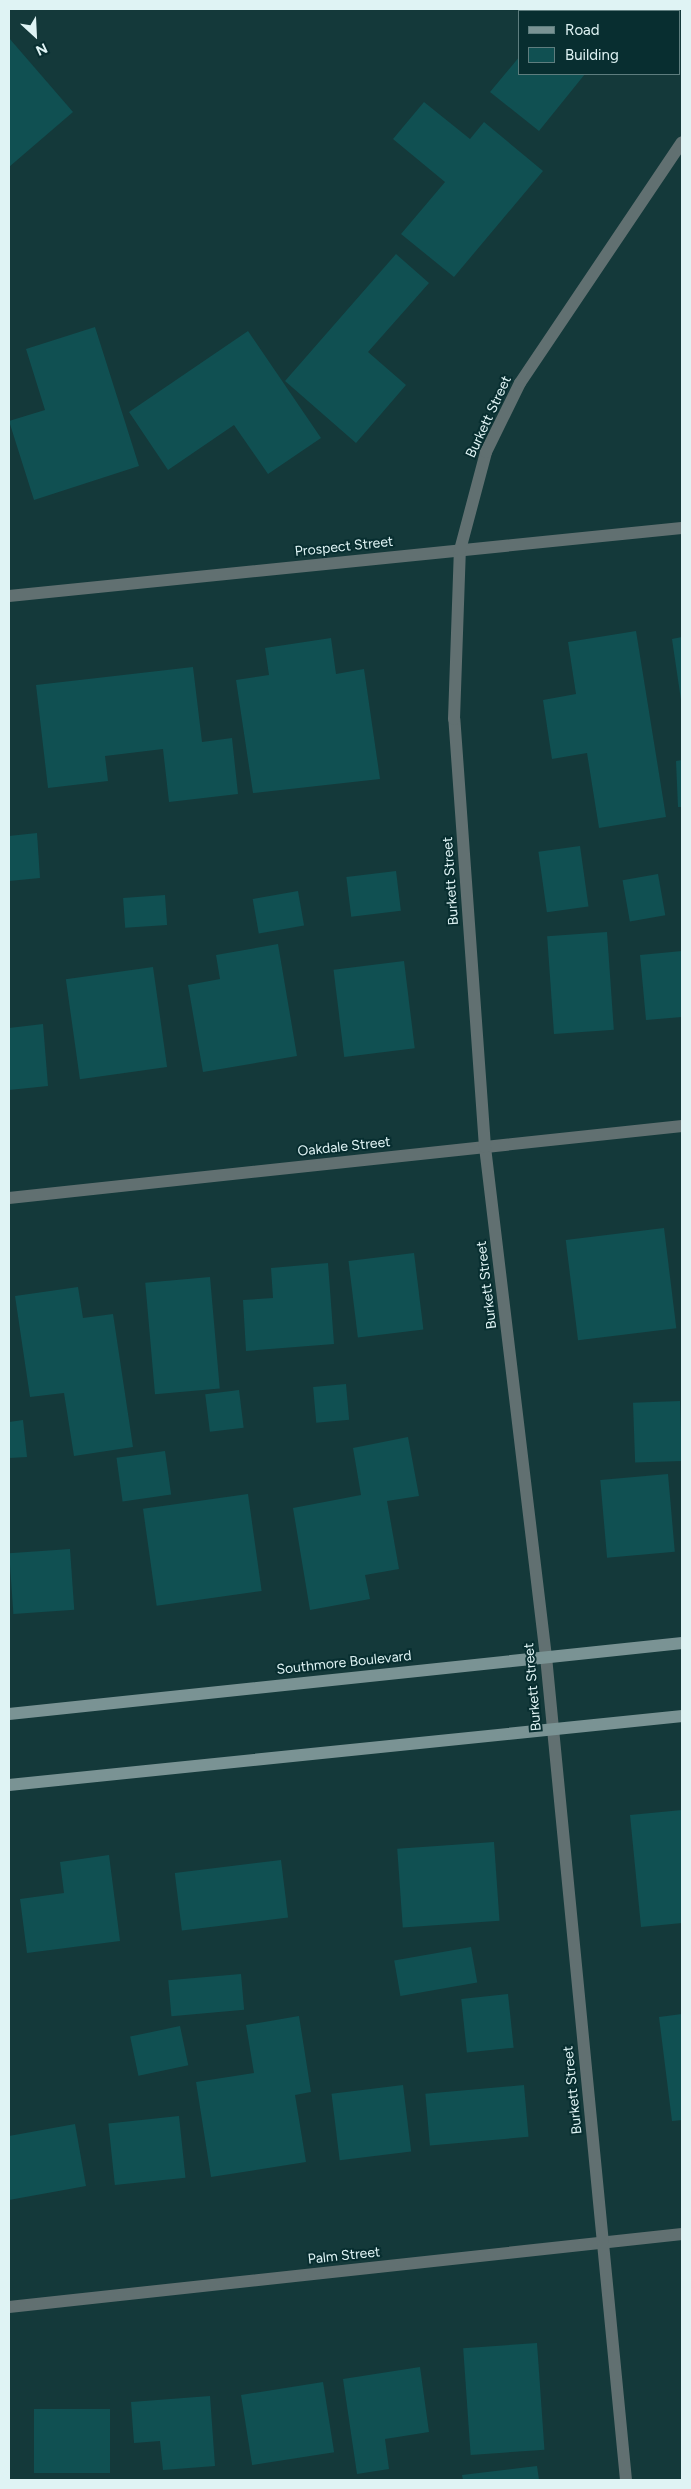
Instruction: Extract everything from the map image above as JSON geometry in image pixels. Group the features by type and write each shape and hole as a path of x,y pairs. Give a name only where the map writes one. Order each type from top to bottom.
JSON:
{"street":[{"name":"Burkett Street","path":"626,2480 546,1657 485,1147 454,719 460,550 486,452 520,383 682,142"},
{"name":"Prospect Street","path":"9,596 682,528"},
{"name":"Oakdale Street","path":"9,1198 682,1126"},
{"name":"Southmore Boulevard","path":"9,1714 682,1643"},
{"path":"9,1785 682,1716"},
{"name":"Palm Street","path":"9,2307 682,2234"}],"building":[{"path":"558,9 608,9 608,10"},
{"path":"9,38 73,112 9,167"},
{"path":"518,58 518,75 584,75 539,131 490,92"},
{"path":"424,102 470,139 484,122 543,171 454,277 401,234 445,182 393,139"},
{"path":"396,254 429,283 368,352 406,385 356,443 285,381"},
{"path":"95,327 139,466 34,500 9,421 45,410 26,349"},
{"path":"248,331 321,438 268,474 234,425 168,470 129,412"},
{"path":"636,631 666,817 599,828 587,753 552,759 543,700 576,694 568,642"},
{"path":"682,637 682,700 681,700 672,639"},
{"path":"331,638 336,674 364,669 380,779 253,793 236,680 269,675 265,648"},
{"path":"193,667 202,742 232,738 238,794 169,802 163,749 105,756 108,781 48,788 36,685"},
{"path":"682,760 682,807 678,807 676,761"},
{"path":"37,833 40,878 9,881 9,836"},
{"path":"580,846 588,906 547,912 538,852"},
{"path":"396,871 401,911 351,917 346,877"},
{"path":"658,874 665,915 630,922 623,880"},
{"path":"298,891 304,925 259,933 253,899"},
{"path":"165,895 167,925 125,928 123,898"},
{"path":"607,932 614,1030 554,1034 547,936"},
{"path":"278,944 297,1056 203,1072 188,985 220,979 216,955"},
{"path":"682,951 682,1017 646,1020 640,955"},
{"path":"404,961 415,1048 344,1057 334,970"},
{"path":"153,967 167,1067 80,1079 66,979"},
{"path":"43,1024 48,1086 9,1090 9,1028"},
{"path":"664,1228 676,1328 578,1340 566,1240"},
{"path":"414,1253 423,1329 358,1337 348,1261"},
{"path":"328,1263 334,1344 246,1351 243,1300 273,1298 271,1268"},
{"path":"210,1277 220,1389 155,1394 145,1283"},
{"path":"78,1287 83,1318 113,1314 133,1447 74,1456 64,1393 30,1397 15,1296"},
{"path":"346,1384 349,1420 316,1423 313,1387"},
{"path":"239,1390 244,1428 210,1432 205,1394"},
{"path":"680,1401 682,1461 635,1463 633,1403"},
{"path":"23,1420 27,1457 9,1458 9,1422"},
{"path":"408,1437 419,1496 387,1501 399,1569 365,1575 370,1599 310,1610 293,1508 361,1495 353,1448"},
{"path":"165,1451 171,1495 123,1501 116,1458"},
{"path":"668,1474 675,1552 607,1558 600,1480"},
{"path":"248,1494 262,1591 157,1606 143,1509"},
{"path":"70,1549 74,1610 13,1614 9,1553"},
{"path":"682,1810 682,1923 641,1927 630,1815"},
{"path":"494,1842 500,1921 403,1928 397,1849"},
{"path":"109,1855 120,1941 27,1953 20,1899 64,1893 60,1862"},
{"path":"281,1860 288,1918 182,1931 175,1873"},
{"path":"471,1947 477,1982 400,1996 394,1961"},
{"path":"241,1974 244,2010 171,2016 168,1980"},
{"path":"508,1994 514,2048 467,2053 461,1999"},
{"path":"682,2014 682,2120 672,2121 659,2017"},
{"path":"299,2016 311,2092 295,2095 306,2162 211,2177 196,2082 254,2073 246,2025"},
{"path":"180,2026 188,2065 138,2076 130,2037"},
{"path":"403,2085 411,2152 340,2160 332,2094"},
{"path":"524,2085 529,2137 430,2145 425,2094"},
{"path":"179,2116 185,2178 115,2185 108,2123"},
{"path":"75,2124 86,2186 9,2200 9,2136"},
{"path":"537,2343 544,2450 471,2455 463,2348"},
{"path":"420,2367 429,2432 385,2439 389,2469 357,2474 343,2379"},
{"path":"323,2382 334,2452 252,2465 241,2395"},
{"path":"210,2396 215,2466 163,2470 160,2441 134,2443 131,2402"},
{"path":"34,2409 110,2409 110,2473 34,2473"},
{"path":"537,2466 539,2480 463,2480 462,2475"}]}
